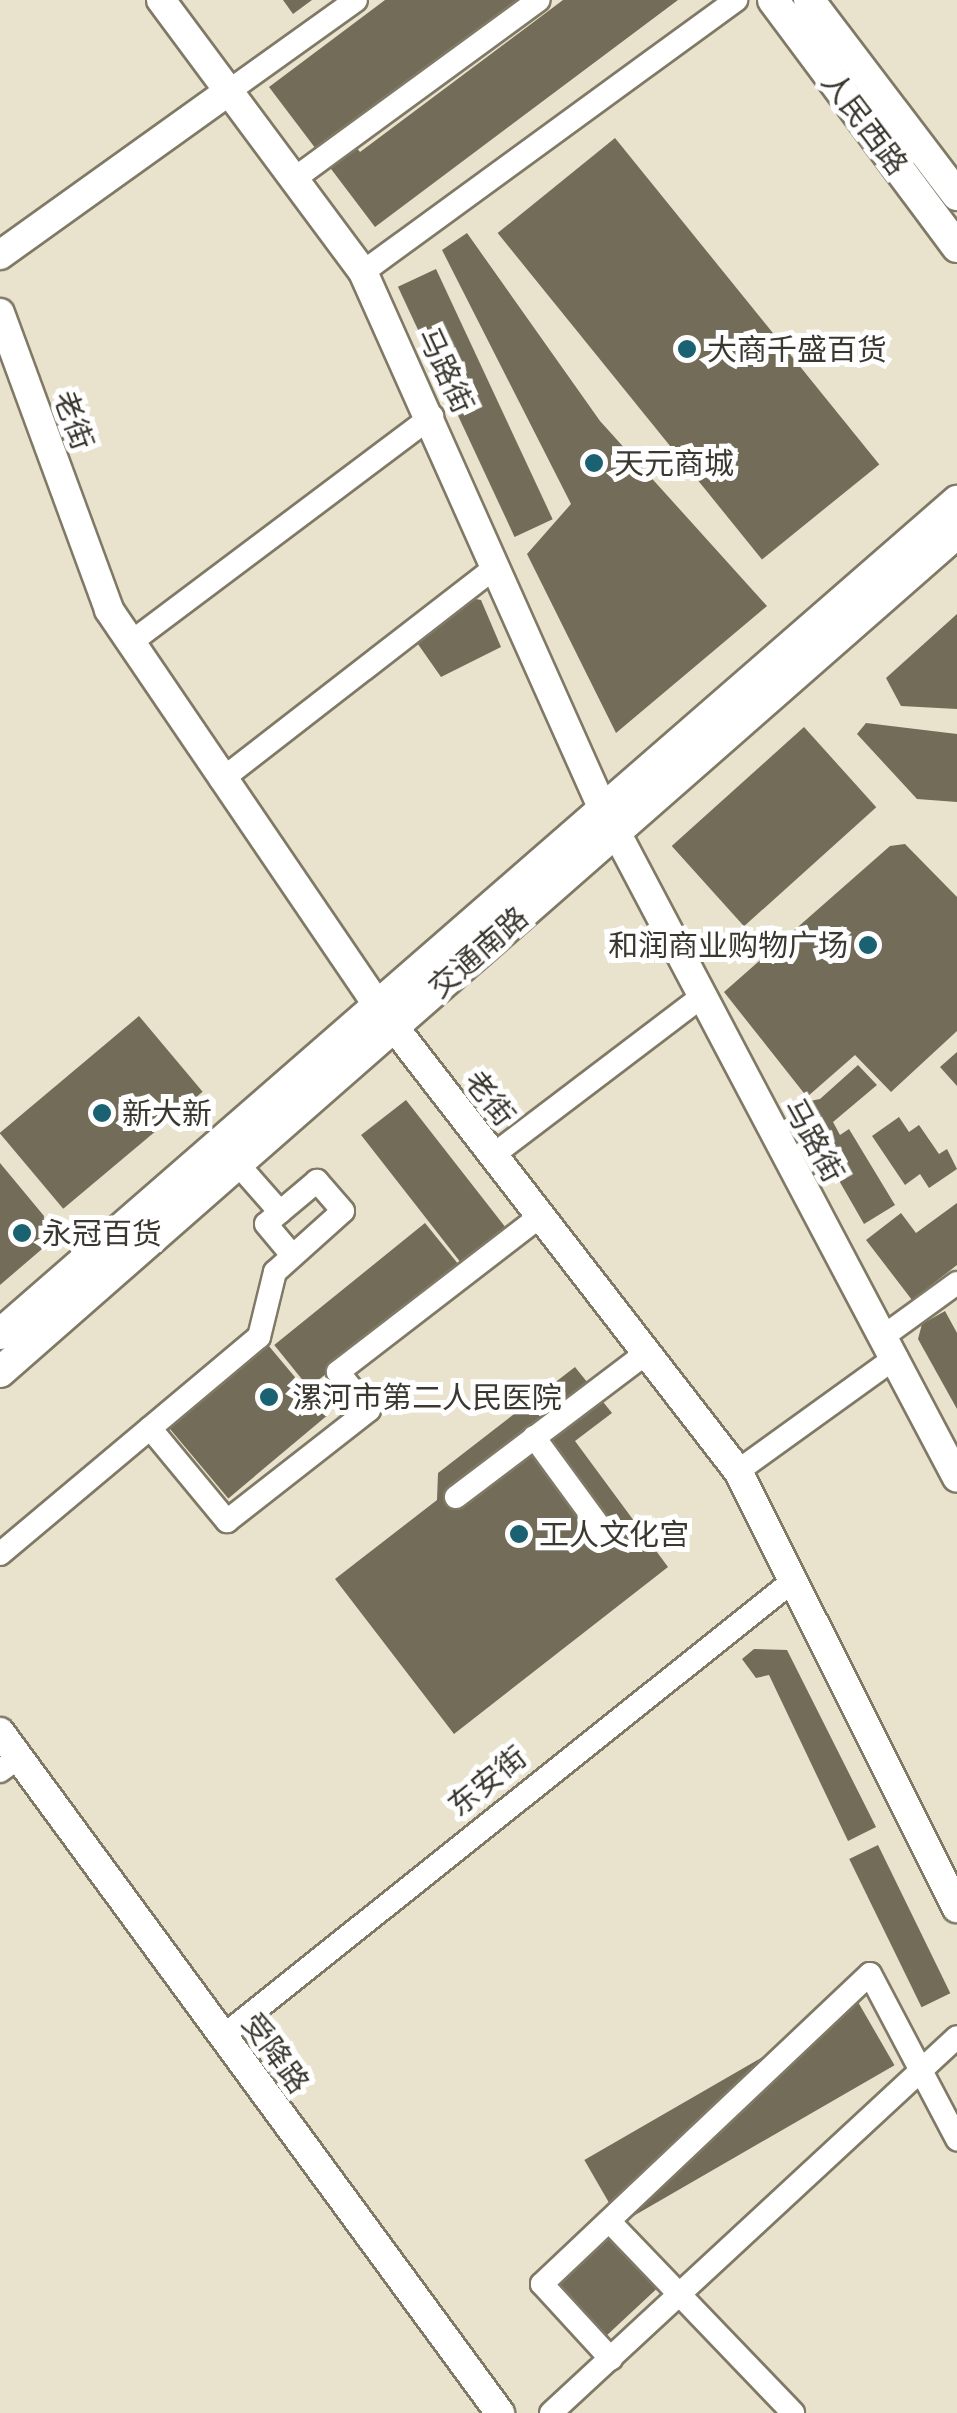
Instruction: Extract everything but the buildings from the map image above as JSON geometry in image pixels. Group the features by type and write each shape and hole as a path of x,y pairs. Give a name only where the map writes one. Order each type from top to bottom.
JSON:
{"main road":[{"name":"人民西路","path":"772,0 957,247"},
{"name":"人民西路","path":"809,0 957,196"},
{"name":"交通南路","path":"0,1334 386,1016 609,819 957,501"},
{"name":"交通南路","path":"609,819 957,534"},
{"name":"交通南路","path":"0,1372 236,1162 386,1016"}],"street":[{"name":"马路街","path":"161,0 364,272 432,416 609,819 700,998 957,1478"},
{"path":"0,255 356,0"},
{"path":"294,179 538,0"},
{"path":"364,272 736,0"},
{"name":"老街","path":"0,313 130,643 386,1016 738,1471 957,1908"},
{"path":"130,643 432,416"},
{"path":"221,780 497,566"},
{"path":"493,1154 700,998"},
{"path":"236,1162 280,1212"},
{"path":"0,1554 259,1337 275,1272 290,1253 343,1212 317,1181 266,1224 290,1253"},
{"path":"150,1428 227,1522 369,1410 338,1372 540,1217"},
{"path":"738,1471 890,1347 957,1284"},
{"path":"456,1496 644,1354"},
{"path":"534,1437 602,1530"},
{"name":"东安街","path":"223,2036 794,1580"},
{"name":"受降路","path":"0,1732 9,1764 223,2036 500,2413"},
{"path":"610,2359 542,2284 870,1974 957,2139"},
{"path":"551,2413 957,2037"},
{"path":"609,2221 793,2413"}],"place":[{"name":"大商千盛百货","path":"687,349"},
{"name":"天元商城","path":"594,463"},
{"name":"和润商业购物广场","path":"868,945"},
{"name":"新大新","path":"102,1113"},
{"name":"永冠百货","path":"22,1233"},
{"name":"漯河市第二人民医院","path":"269,1397"},
{"name":"工人文化宫","path":"519,1534"}]}
